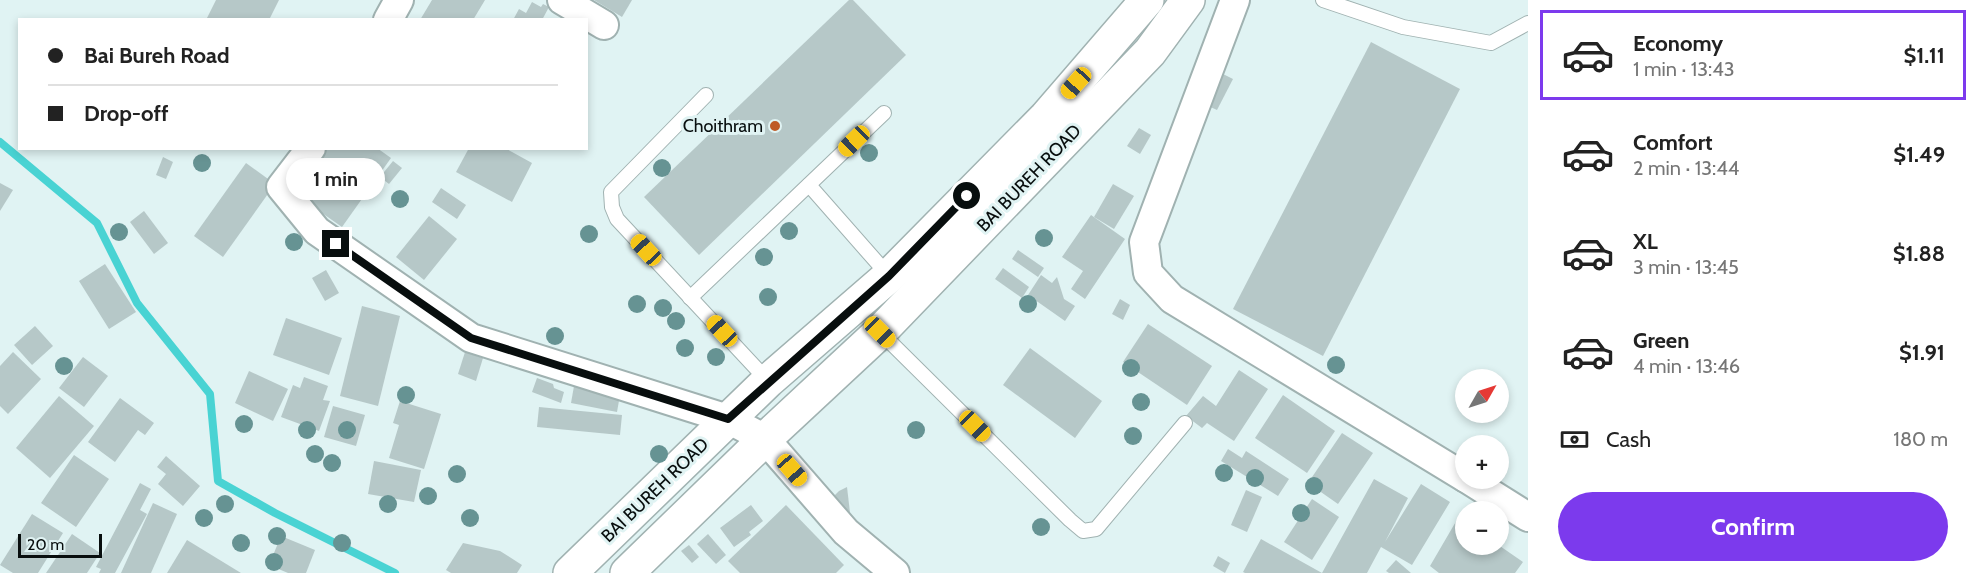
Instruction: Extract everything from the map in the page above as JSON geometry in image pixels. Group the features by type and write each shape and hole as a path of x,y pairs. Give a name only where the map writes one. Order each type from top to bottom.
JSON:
{"highway":[{"name":"BAI BUREH ROAD","path":"570,573 768,381 889,276 1046,117 1147,0"},
{"name":"BAI BUREH ROAD","path":"627,573 765,439 880,332 1150,52 1188,0"}],"street":[{"path":"389,18 399,0"},
{"path":"562,0 604,25"},
{"path":"1235,0 1144,242 1148,273 1172,299 1455,471"},
{"path":"309,150 281,187 317,231 471,338 728,419 765,439 846,532 895,573"},
{"path":"1483,489 1528,517"}],"lane":[{"path":"1323,0 1403,27 1491,43 1528,23"},
{"path":"706,94 611,192 612,207 617,219 768,381"},
{"path":"690,298 884,112"},
{"path":"808,185 889,276"},
{"path":"880,332 1083,531 1096,529 1185,423"}],"building":[{"path":"216,0 279,0 270,18 207,18"},
{"path":"432,0 485,0 474,18 421,18"},
{"path":"594,0 632,0 622,17"},
{"name":"Choithram","path":"849,0 853,0 906,55 699,255 644,197"},
{"path":"532,2 541,7 543,4 549,7 543,18 514,18 519,9 526,13"},
{"path":"1371,42 1460,89 1323,356 1233,309"},
{"path":"1223,74 1233,79 1217,110 1206,105"},
{"path":"1139,128 1151,135 1140,154 1127,146"},
{"path":"327,150 380,150 391,158 342,227 295,194"},
{"path":"468,150 509,150 532,163 512,202 456,172"},
{"path":"163,157 173,162 166,179 156,175"},
{"path":"393,161 402,168 389,184 380,177"},
{"path":"246,163 275,184 223,257 194,236"},
{"path":"0,183 13,190 0,211"},
{"path":"1113,184 1134,196 1114,229 1094,217"},
{"path":"441,188 466,205 457,219 432,202"},
{"path":"144,211 168,243 154,254 130,222"},
{"path":"1091,215 1125,239 1085,299 1071,289 1083,271 1062,257"},
{"path":"429,216 457,239 424,280 396,257"},
{"path":"1018,250 1044,268 1038,277 1012,259"},
{"path":"105,264 136,312 109,329 79,281"},
{"path":"1003,268 1029,287 1022,298 995,279"},
{"path":"326,270 339,293 325,301 312,278"},
{"path":"1041,275 1052,283 1057,277 1064,299 1075,306 1065,321 1028,295"},
{"path":"1120,299 1130,305 1123,320 1112,314"},
{"path":"362,306 400,316 378,406 340,396"},
{"path":"286,318 342,338 329,375 273,355"},
{"path":"1148,324 1212,366 1187,405 1123,362"},
{"path":"35,326 53,346 32,365 14,345"},
{"path":"1030,348 1102,401 1075,438 1003,385"},
{"path":"13,352 41,379 8,414 0,406 0,366"},
{"path":"465,352 483,358 476,381 458,374"},
{"path":"83,357 108,376 84,407 59,388"},
{"path":"1239,370 1268,389 1234,441 1207,423 1202,428 1186,416 1203,396 1216,406"},
{"path":"249,371 288,389 273,421 235,403"},
{"path":"304,377 328,386 323,400 330,401 319,431 281,417 293,385 300,388"},
{"path":"537,378 553,384 554,388 564,392 561,403 532,392"},
{"path":"574,386 620,395 617,412 571,403"},
{"path":"1283,395 1335,431 1307,473 1255,438"},
{"path":"59,396 94,426 50,478 16,448"},
{"path":"120,398 154,423 145,435 138,430 115,462 88,442"},
{"path":"400,401 441,414 424,469 389,458 399,425 393,423"},
{"path":"333,406 365,415 356,446 324,437"},
{"path":"539,407 622,415 620,435 537,427"},
{"path":"1342,433 1373,453 1338,504 1308,483"},
{"path":"1228,449 1242,458 1246,451 1289,479 1278,496 1221,461"},
{"path":"74,455 109,479 76,527 41,503"},
{"path":"166,456 200,486 183,506 158,484 166,474 157,467"},
{"path":"374,461 421,470 414,502 368,494"},
{"path":"1374,479 1408,498 1385,542 1421,484 1450,502 1412,565 1381,547 1367,573 1322,573"},
{"path":"140,483 151,489 140,510 147,514 115,573 99,573 101,569 96,567"},
{"path":"847,487 851,521 831,499"},
{"path":"1246,490 1262,497 1247,532 1231,525"},
{"path":"1312,499 1339,517 1312,560 1284,542"},
{"path":"153,503 177,514 151,573 121,573"},
{"path":"751,505 763,521 749,532 751,535 734,547 720,528"},
{"path":"786,505 844,565 836,573 740,573 728,561"},
{"path":"32,514 63,533 38,573 13,573 0,565"},
{"path":"1455,523 1455,555 1509,555 1509,552 1523,562 1515,573 1439,573 1430,566"},
{"path":"72,534 100,553 87,573 46,573"},
{"path":"708,534 726,555 716,564 697,544"},
{"path":"281,536 315,550 306,573 288,573 269,565"},
{"path":"1261,539 1322,573 1245,573 1243,572"},
{"path":"187,540 241,573 167,573"},
{"path":"463,543 500,551 522,565 517,573 451,573 446,570"},
{"path":"689,545 699,557 692,563 681,551"},
{"path":"1218,556 1230,563 1225,573 1213,566"},
{"path":"1396,560 1411,573 1386,571"}],"waterway":[{"path":"0,142 97,223 137,303 210,394 218,481 275,513 395,573"}],"place":[{"name":"Choithram","path":"775,126"}],"route":[{"path":"336,244 471,338 728,419 768,381 889,276 967,196"}]}
